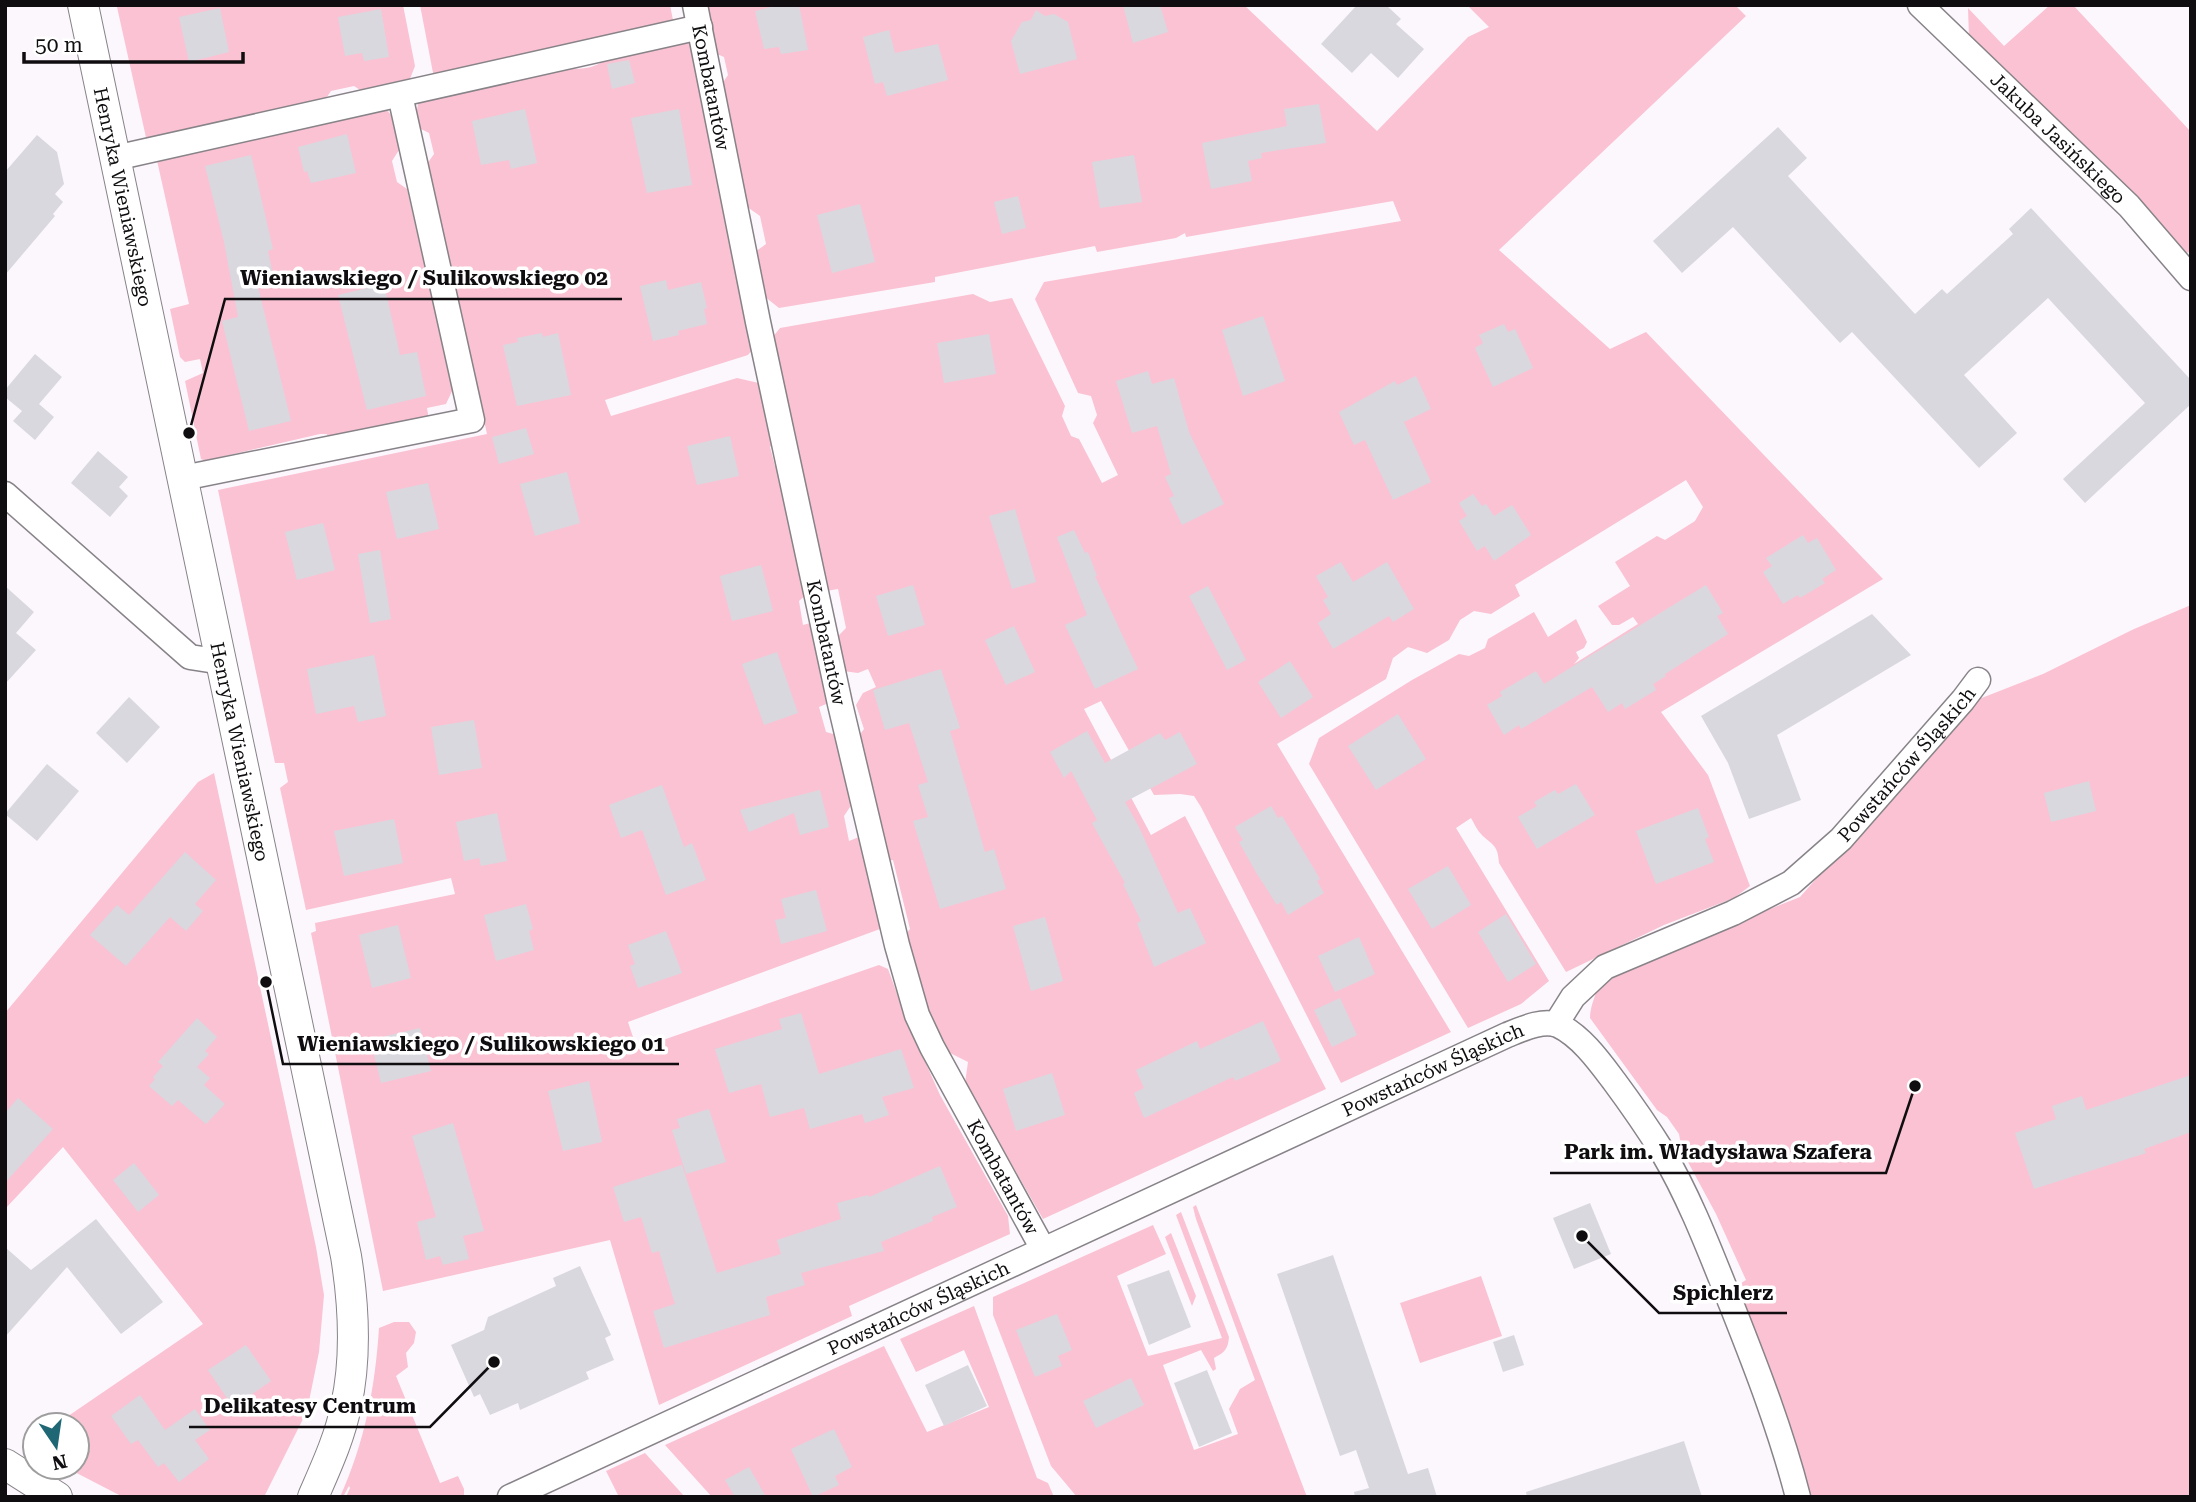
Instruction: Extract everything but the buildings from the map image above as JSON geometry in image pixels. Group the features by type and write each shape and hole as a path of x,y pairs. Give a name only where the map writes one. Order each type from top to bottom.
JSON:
{"street":[{"name":"Henryka Wieniawskiego","path":"83,5 346,1256 354,1306 352,1358 346,1406 331,1455 313,1497"},
{"name":"Jakuba Jasińskiego","path":"1920,5 2129,206 2191,278"},
{"path":"115,158 400,95 698,16"},
{"name":"Kombatantów","path":"698,16 758,323 840,704 897,945 917,1015 932,1048 1043,1249"},
{"path":"183,478 472,420 400,95"},
{"path":"5,494 190,657 222,662"},
{"name":"Powstańców Śląskich","path":"510,1497 1507,1035 1537,1024 1556,1024 1578,991 1605,967 1732,913 1791,883 1841,839 1978,680"},
{"path":"1556,1024 1578,1038 1606,1071 1664,1154 1693,1212 1760,1376 1798,1497"},
{"path":"5,1464 57,1497"}],"shaded area":[{"path":"403,5 415,66 408,84 366,94 354,86 331,91 322,104 147,142 117,7"},
{"path":"420,5 670,5 674,25 434,78"},
{"path":"703,5 1244,5 1377,131 1468,37 1489,27 1467,5 1735,5 1746,16 1499,250 1610,349 1646,332 1883,579 1661,712 1708,775 1750,886 1734,898 1664,925 1566,972 1499,863 1496,848 1471,818 1456,828 1549,981 1521,1004 1468,1028 1309,764 1319,738 1459,654 1469,656 1485,648 1488,639 1534,612 1548,637 1576,619 1587,642 1584,648 1576,652 1579,658 1574,664 1638,624 1633,617 1619,625 1612,625 1598,606 1630,586 1615,562 1657,536 1665,540 1695,521 1703,507 1686,480 1515,585 1520,596 1491,614 1474,611 1460,620 1449,640 1427,653 1408,647 1393,658 1386,679 1277,744 1451,1032 1341,1083 1194,796 1154,795 1101,701 1084,709 1151,835 1185,816 1326,1089 1043,1219 965,1083 968,1062 946,1051 926,1016 905,935 910,929 893,860 887,861 858,737 864,729 856,705 863,693 876,687 868,669 858,673 843,671 836,638 846,628 838,589 826,591 772,338 780,328 973,294 990,302 1012,298 1065,406 1062,416 1071,436 1079,439 1102,483 1118,475 1093,423 1097,415 1091,396 1078,393 1035,299 1044,282 1401,221 1393,201 1186,237 1185,233 1176,238 1097,252 1095,246 935,277 935,282 779,308 764,296 755,252 766,244 760,216 746,206 720,87 728,75 724,57 712,52"},
{"path":"2050,5 2073,5 2191,132 2191,252 2185,253 1969,38 1968,8 2004,46"},
{"path":"684,40 695,45 752,350 748,355 605,400 611,416 737,378 763,384 776,440 770,447 775,466 782,467 807,594 799,601 803,625 814,622 831,702 819,707 826,732 837,735 852,804 844,816 849,841 859,837 880,929 628,1022 637,1049 879,965 888,969 907,1021 940,1095 1008,1216 1010,1234 849,1306 852,1316 659,1405 610,1240 383,1291 311,933 316,931 315,923 455,894 451,878 306,910 280,788 288,782 284,763 275,763 218,490 487,434 427,164 434,154 429,133 419,128 416,115 418,104 427,98 566,67 588,68 607,58"},
{"path":"379,108 387,110 391,115 399,150 392,161 397,182 407,189 453,389 446,404 427,408 429,420 329,443 327,434 320,434 221,457 222,462 201,459 185,381 203,373 200,359 185,362 180,357 170,309 189,304 156,156"},
{"path":"2191,605 2191,1497 1809,1497 1800,1457 1738,1285 1746,1280 1716,1214 1682,1151 1679,1134 1667,1117 1657,1110 1590,1018 1600,977 1800,897 1974,701 2043,674 2134,629"},
{"path":"214,773 316,1247 324,1295 319,1352 307,1411 264,1497 123,1497 91,1480 91,1411 76,1411 203,1324 63,1147 5,1209 5,1013 198,782"},
{"path":"1196,1205 1307,1497 1077,1497 1051,1466 993,1315 993,1297 1153,1225 1166,1254 1117,1276 1148,1356 1222,1338 1176,1215 1181,1212 1229,1341 1225,1350 1214,1358 1216,1369 1213,1371 1201,1350 1163,1365 1194,1450 1238,1434 1229,1409 1240,1389 1255,1380 1196,1219 1193,1207"},
{"path":"1171,1233 1196,1296 1192,1306 1165,1237"},
{"path":"1481,1276 1502,1336 1420,1363 1400,1303"},
{"path":"974,1306 1037,1478 1048,1483 1054,1497 712,1497 665,1445 884,1346 927,1432 989,1407 964,1350 916,1372 900,1339"},
{"path":"394,1322 409,1322 416,1332 414,1343 406,1353 408,1367 396,1376 440,1483 458,1476 464,1489 464,1497 346,1497 349,1486 343,1497 340,1497 356,1456 367,1414 375,1372 379,1328"},
{"path":"645,1453 685,1497 619,1497 606,1471"}],"place":[{"name":"Wieniawskiego / Sulikowskiego 02","path":"189,433"},
{"name":"Wieniawskiego / Sulikowskiego 01","path":"266,982"},
{"name":"Park im. Władysława Szafera","path":"1915,1086"},
{"name":"Spichlerz","path":"1582,1236"},
{"name":"Delikatesy Centrum","path":"494,1362"}]}
